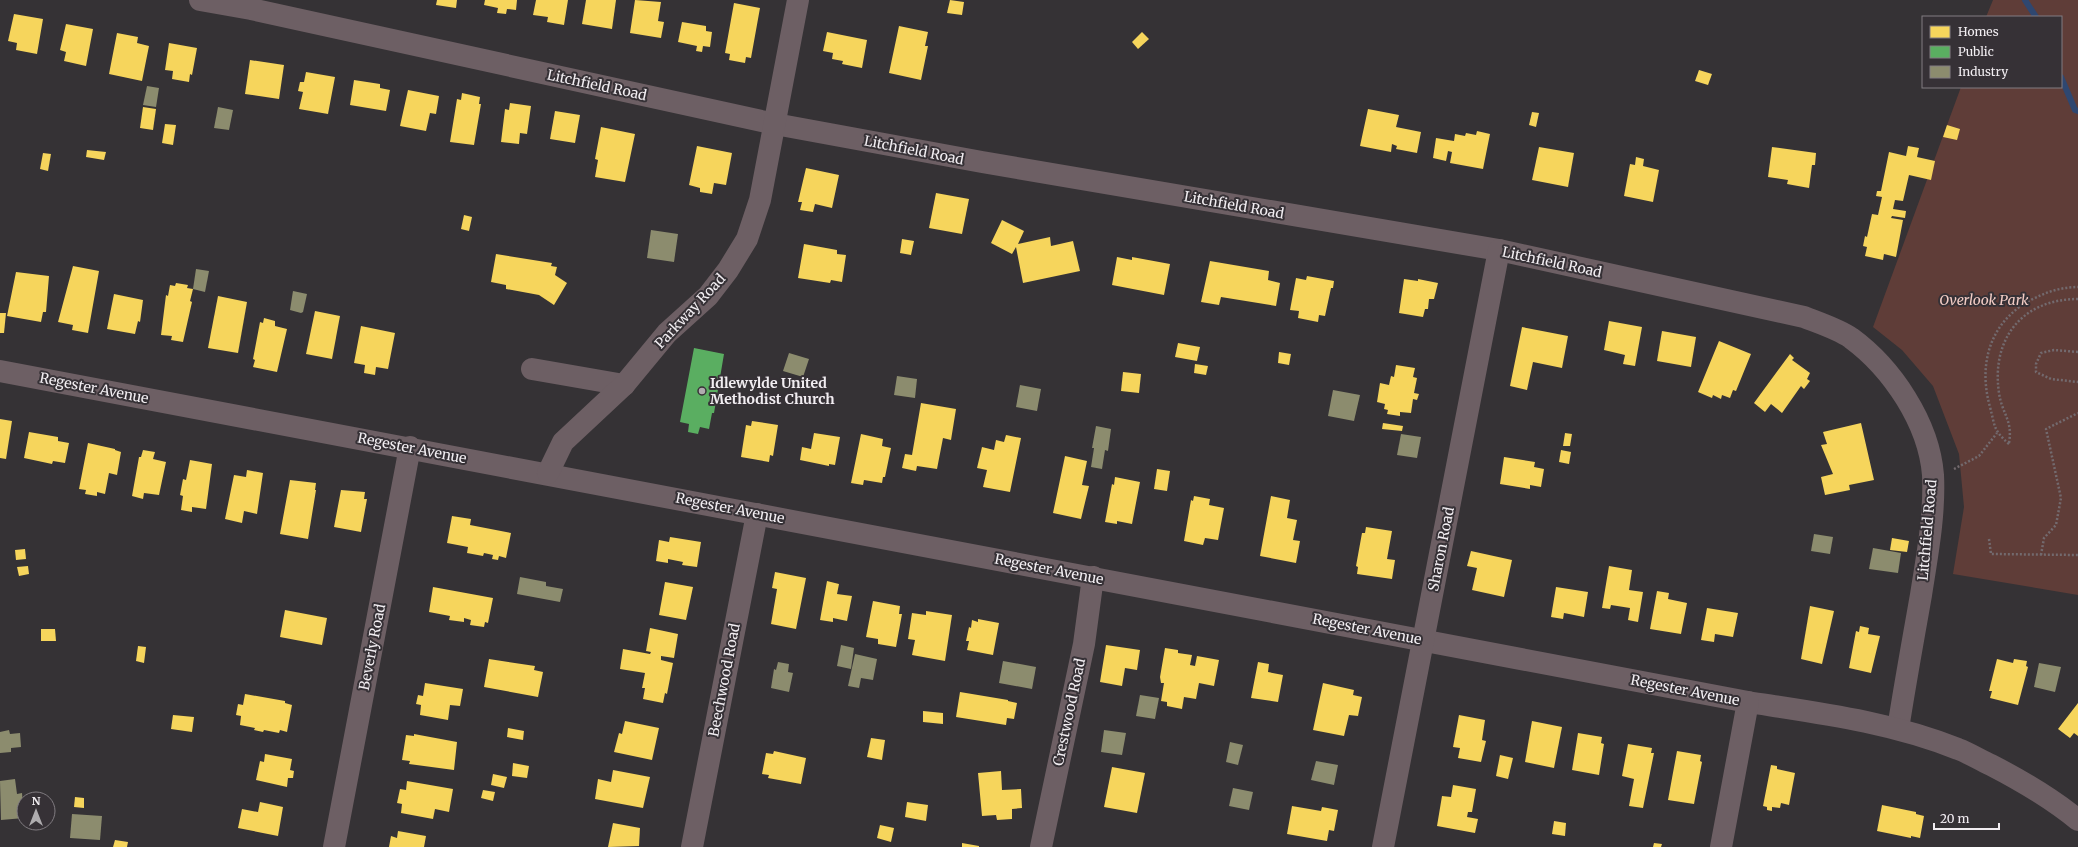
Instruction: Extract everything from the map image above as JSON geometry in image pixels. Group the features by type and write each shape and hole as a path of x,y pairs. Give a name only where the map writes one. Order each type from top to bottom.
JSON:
{"street":[{"name":"Litchfield Road","path":"200,0 252,5 775,124 982,162 1499,250 1804,317 1850,337 1871,354 1888,372 1911,405 1926,446 1933,474 1928,549 1898,729"},
{"name":"Parkway Road","path":"548,473 563,442 624,385 667,333 708,296 728,270 747,239 760,200 798,0"},
{"name":"Sharon Road","path":"1383,847 1499,250"},
{"path":"532,369 624,385"},
{"name":"Regester Avenue","path":"0,371 548,473 756,514 1748,702 1850,718 1898,729 1959,749 2021,781 2058,803 2078,820"},
{"name":"Beverly Road","path":"334,847 410,447"},
{"name":"Beechwood Road","path":"692,847 756,514"},
{"name":"Crestwood Road","path":"1041,847 1084,644 1093,577"},
{"path":"1721,847 1748,702"}],"path":[{"path":"2078,286 2046,293 2021,304 2003,320 1992,339 1986,369 1986,395 1997,433 2009,444 2011,430 1999,395 1997,369 2002,344 2015,326 2028,312 2051,302 2078,299"},
{"path":"2078,352 2054,350 2041,353 2036,364 2036,372 2051,379 2078,382"},
{"path":"2041,555 2044,538 2056,525 2062,498 2046,429 2078,413"},
{"path":"1933,474 1949,472 1979,456 1997,433"},
{"path":"1989,538 1991,554 2078,554"}],"green space":[{"name":"Overlook Park","path":"1993,0 2078,0 2078,595 1953,574 1964,507 1959,454 1933,386 1902,350 1873,327 1961,88 2062,88 2062,16 1986,16"}],"building: Homes":[{"path":"437,0 457,0 456,8 436,5"},
{"path":"485,0 517,0 516,10 507,9 506,14 497,13 498,8 484,5"},
{"path":"536,0 568,0 564,25 547,22 548,17 533,15"},
{"path":"586,0 616,0 612,29 582,24"},
{"path":"635,0 661,2 658,21 664,22 661,38 630,33"},
{"path":"950,0 964,2 962,15 947,13"},
{"path":"734,3 760,8 751,58 746,57 745,63 729,60 730,54 725,53"},
{"path":"14,14 43,19 37,54 16,50 17,43 8,41"},
{"path":"682,22 706,26 706,31 712,32 710,47 703,46 702,52 696,51 697,46 678,42"},
{"path":"66,24 93,29 86,66 64,61 66,52 60,50"},
{"path":"899,26 928,32 925,46 928,46 921,80 889,73"},
{"path":"827,32 867,40 862,68 842,64 843,61 832,59 833,53 823,51"},
{"path":"1142,32 1149,39 1138,49 1132,42"},
{"path":"117,33 138,37 137,43 149,46 142,81 109,74"},
{"path":"169,43 197,48 192,75 190,74 189,82 172,79 173,71 165,70"},
{"path":"250,60 284,65 279,99 245,94"},
{"path":"1699,70 1712,74 1708,85 1695,81"},
{"path":"306,72 335,77 328,114 299,109 303,92 298,91 300,82 304,82"},
{"path":"354,80 380,84 380,88 390,90 386,111 350,105"},
{"path":"408,90 439,96 436,114 430,113 426,131 400,126"},
{"path":"462,93 480,97 479,104 481,104 474,145 450,142 457,99 461,100"},
{"path":"510,103 531,106 527,134 520,133 519,144 501,142 505,109 509,110"},
{"path":"143,107 156,109 153,130 140,128"},
{"path":"1368,109 1399,115 1396,127 1421,132 1417,153 1396,149 1397,146 1392,144 1391,152 1360,146"},
{"path":"555,111 580,115 575,143 550,139"},
{"path":"1532,112 1539,113 1536,127 1529,125"},
{"path":"165,124 176,125 173,145 162,143"},
{"path":"1947,125 1960,129 1957,140 1943,137"},
{"path":"601,127 635,134 625,182 595,177 598,160 595,159"},
{"path":"1477,131 1490,134 1483,169 1450,163 1452,152 1448,151 1446,161 1433,158 1436,138 1454,141 1455,134 1465,136 1466,133 1476,135"},
{"path":"697,146 732,153 726,185 714,183 712,194 700,192 700,188 689,185"},
{"path":"1908,146 1919,148 1917,157 1935,161 1931,180 1909,175 1903,201 1895,200 1893,209 1906,211 1905,218 1892,216 1891,218 1903,220 1896,257 1884,254 1883,260 1865,256 1867,247 1863,246 1865,236 1867,237 1872,214 1878,215 1882,197 1876,196 1877,191 1881,191 1889,152 1906,156"},
{"path":"1539,147 1574,153 1568,187 1532,180"},
{"path":"1772,147 1816,153 1815,165 1812,165 1809,188 1787,184 1788,180 1768,177"},
{"path":"87,150 106,152 104,160 86,157"},
{"path":"43,153 51,154 48,171 40,169"},
{"path":"1636,157 1644,159 1643,166 1659,170 1653,202 1624,196 1630,164 1635,165"},
{"path":"806,168 839,175 832,208 815,204 813,212 800,210 802,202 798,202"},
{"path":"936,193 969,199 962,234 929,228"},
{"path":"464,215 472,217 469,231 461,229"},
{"path":"1002,220 1024,231 1018,244 1050,237 1051,246 1073,241 1080,271 1023,283 1016,247 1012,254 991,243"},
{"path":"902,239 914,241 911,255 900,253"},
{"path":"804,244 837,250 837,254 846,255 842,282 831,280 830,283 798,278"},
{"path":"496,254 552,263 551,266 557,267 555,275 567,283 554,305 539,295 506,289 506,285 491,282"},
{"path":"1117,257 1132,260 1132,257 1170,264 1164,295 1112,285"},
{"path":"1210,261 1269,271 1268,280 1280,283 1276,306 1221,297 1219,305 1201,302"},
{"path":"73,266 99,271 88,333 72,330 73,325 58,322"},
{"path":"16,272 49,276 46,312 43,312 41,322 7,316"},
{"path":"1307,276 1334,281 1325,316 1319,315 1318,322 1298,318 1299,311 1290,310 1296,278 1306,280"},
{"path":"1404,279 1418,281 1418,279 1438,283 1434,299 1429,299 1428,309 1425,309 1423,317 1399,313"},
{"path":"176,283 188,285 187,288 193,289 190,301 192,302 183,342 171,340 172,336 161,335 166,295 168,296 170,285 175,286"},
{"path":"114,294 143,300 140,322 138,321 135,334 107,329"},
{"path":"218,296 247,302 238,353 208,348"},
{"path":"315,311 340,316 332,359 306,354"},
{"path":"0,313 6,313 4,333 0,333"},
{"path":"264,318 275,321 275,326 287,329 277,372 253,367 255,360 253,359 260,322 263,323"},
{"path":"1609,321 1642,327 1635,366 1623,364 1625,355 1604,350"},
{"path":"361,326 395,333 388,369 376,367 375,375 364,373 365,365 354,363"},
{"path":"1522,327 1568,336 1562,368 1533,362 1527,390 1510,386"},
{"path":"1662,331 1696,337 1691,367 1657,361"},
{"path":"1719,341 1751,354 1736,391 1733,390 1730,398 1722,395 1721,399 1713,395 1712,398 1698,392"},
{"path":"1178,343 1200,347 1197,361 1175,357"},
{"path":"1279,352 1291,354 1289,365 1278,363"},
{"path":"1790,354 1794,358 1792,360 1810,373 1807,379 1810,381 1804,389 1801,386 1782,413 1771,404 1765,412 1754,403"},
{"path":"1195,364 1208,366 1206,375 1194,373"},
{"path":"1396,365 1415,368 1413,377 1417,378 1414,393 1419,394 1417,400 1413,399 1411,413 1400,412 1400,416 1387,414 1388,410 1384,409 1385,404 1377,402 1380,383 1389,385 1391,376 1394,377"},
{"path":"1123,372 1141,374 1139,393 1121,391"},
{"path":"921,403 956,409 951,440 943,438 937,469 917,466 916,471 902,468 905,454 912,455"},
{"path":"0,419 12,421 6,459 0,458"},
{"path":"752,421 778,425 773,456 770,455 769,462 741,457 746,425 751,426"},
{"path":"1383,423 1403,426 1402,431 1382,429"},
{"path":"1861,423 1874,480 1849,485 1850,490 1825,495 1821,477 1833,474 1821,445 1827,444 1823,432"},
{"path":"29,432 58,437 58,441 69,443 65,463 53,461 52,464 24,458"},
{"path":"814,433 840,437 835,465 829,464 829,466 800,460 802,447 811,449"},
{"path":"1565,433 1572,434 1570,446 1563,446"},
{"path":"861,434 883,439 882,446 891,448 885,477 883,477 882,483 864,480 863,485 851,483"},
{"path":"1006,435 1021,438 1010,492 983,487 987,470 977,468 982,447 994,450 996,440 1004,442"},
{"path":"88,443 115,449 121,452 117,475 109,473 105,494 97,492 97,496 85,494 86,490 79,489"},
{"path":"143,450 155,452 153,459 166,462 159,495 144,493 143,499 132,496 139,457 141,457"},
{"path":"1561,450 1571,452 1569,464 1559,462"},
{"path":"1065,456 1087,461 1082,485 1089,486 1081,519 1053,513"},
{"path":"1504,457 1535,462 1534,467 1544,469 1541,487 1530,485 1530,489 1500,484"},
{"path":"190,460 212,464 206,509 192,507 192,512 181,510 183,496 180,495 183,479 186,480"},
{"path":"1157,469 1170,471 1167,491 1154,489"},
{"path":"247,470 263,473 257,514 244,511 242,523 225,519 234,475 246,477"},
{"path":"1115,477 1140,482 1132,524 1117,521 1117,524 1105,522 1112,484 1114,485"},
{"path":"290,480 316,483 308,539 280,534"},
{"path":"341,490 365,492 364,499 367,499 361,532 334,527"},
{"path":"1194,496 1210,499 1209,505 1224,508 1218,540 1205,538 1203,545 1184,541 1191,500 1193,501"},
{"path":"1271,496 1290,500 1287,518 1297,520 1293,540 1300,541 1296,563 1260,556"},
{"path":"452,516 471,519 470,525 511,533 506,558 499,556 498,560 492,559 493,555 484,553 483,556 467,553 468,547 447,543"},
{"path":"1366,527 1392,531 1387,559 1395,560 1392,579 1357,574 1358,567 1356,566 1362,533 1365,533"},
{"path":"670,537 701,542 697,567 682,565 683,562 668,559 668,563 656,561 659,540 669,542"},
{"path":"1892,538 1909,541 1907,552 1890,550"},
{"path":"25,549 26,559 16,560 15,550"},
{"path":"1471,551 1512,560 1504,597 1472,590 1477,568 1467,566"},
{"path":"28,566 29,574 19,576 17,567"},
{"path":"1609,566 1632,570 1629,590 1643,592 1638,622 1628,620 1630,608 1611,605 1610,609 1602,608"},
{"path":"775,572 806,578 796,629 771,624 777,589 772,588"},
{"path":"827,581 839,584 837,594 852,596 847,621 833,618 833,622 820,620"},
{"path":"665,582 693,587 686,620 659,615"},
{"path":"433,587 493,598 488,623 485,622 484,627 470,625 471,620 464,618 464,622 449,620 450,616 429,612"},
{"path":"1556,587 1588,592 1584,617 1564,613 1563,619 1551,617"},
{"path":"1657,591 1669,593 1668,599 1687,603 1681,634 1650,629"},
{"path":"873,601 900,606 899,614 902,614 896,647 878,644 878,639 866,637"},
{"path":"1810,606 1834,611 1822,664 1801,659"},
{"path":"1707,608 1738,613 1733,637 1715,634 1714,642 1701,640"},
{"path":"285,610 327,618 322,645 280,637"},
{"path":"926,611 952,615 945,661 912,655 915,640 908,639 912,613 926,615"},
{"path":"978,619 999,623 993,655 967,650 969,641 966,641 969,627 971,628 972,620 978,622"},
{"path":"1860,626 1869,628 1868,634 1880,636 1871,673 1849,668 1856,631 1859,632"},
{"path":"650,628 678,634 674,658 661,656 661,660 673,663 667,694 665,693 663,703 643,699 645,688 642,688 645,673 620,669 623,649 650,654 651,652 646,651"},
{"path":"41,629 55,629 56,641 41,641"},
{"path":"1106,645 1140,650 1137,670 1125,668 1122,686 1100,682"},
{"path":"138,646 146,647 144,663 136,661"},
{"path":"1165,648 1178,650 1178,653 1192,655 1190,665 1195,666 1197,656 1219,660 1214,686 1199,683 1196,699 1184,697 1182,709 1167,706 1167,702 1161,701 1164,683 1161,683 1160,677"},
{"path":"489,659 535,666 534,670 543,672 538,697 484,687"},
{"path":"1997,659 2013,663 2014,659 2027,661 2026,666 2028,667 2018,705 1990,698 1992,691 1989,691"},
{"path":"1258,662 1269,664 1268,672 1283,675 1278,702 1251,698"},
{"path":"425,683 463,689 460,706 450,705 448,720 420,715 421,705 416,704 418,695 423,696"},
{"path":"1323,683 1354,690 1353,695 1362,697 1358,716 1349,715 1344,736 1313,730"},
{"path":"960,692 1008,700 1017,703 1014,719 1007,718 1006,725 956,717"},
{"path":"245,694 285,701 285,703 292,705 287,732 280,730 279,733 264,730 263,732 254,730 255,728 240,725 241,716 236,715 238,704 243,705"},
{"path":"2078,703 2078,736 2074,733 2070,738 2058,729"},
{"path":"923,711 943,713 943,724 923,722"},
{"path":"173,715 194,717 192,732 171,729"},
{"path":"1459,715 1485,720 1482,740 1486,741 1481,762 1458,758 1460,748 1453,747"},
{"path":"625,721 659,728 652,760 614,752 619,733 622,734"},
{"path":"1532,721 1562,727 1554,768 1525,762"},
{"path":"508,728 524,731 523,740 507,737"},
{"path":"1578,733 1602,737 1601,743 1604,744 1599,775 1572,770"},
{"path":"414,734 457,742 454,770 409,764 410,761 402,760 406,735 414,736"},
{"path":"871,738 885,740 882,760 867,757"},
{"path":"1628,744 1652,748 1651,753 1654,753 1643,808 1629,806 1634,779 1622,776"},
{"path":"774,751 806,758 801,784 768,778 769,775 762,774 766,753 773,754"},
{"path":"1677,751 1701,755 1700,761 1702,762 1694,804 1668,800"},
{"path":"265,754 292,759 290,770 294,771 293,778 288,778 287,787 256,780 260,761 264,762"},
{"path":"1500,755 1513,758 1508,779 1496,776"},
{"path":"513,763 529,766 527,778 512,776"},
{"path":"1771,765 1777,766 1777,769 1795,773 1789,805 1781,803 1780,808 1772,807 1772,811 1767,810 1767,807 1763,806"},
{"path":"1112,767 1145,773 1137,813 1104,807"},
{"path":"613,770 650,777 643,808 595,799 598,779 611,782"},
{"path":"1001,771 1002,790 1021,789 1022,808 1012,809 1012,819 997,820 996,815 982,816 978,773"},
{"path":"493,774 507,777 504,788 491,785"},
{"path":"407,781 453,789 449,812 435,809 433,819 401,813 402,804 397,803 400,789 406,790"},
{"path":"1453,785 1476,789 1472,812 1468,812 1467,817 1478,819 1475,833 1437,826 1442,796 1451,797"},
{"path":"483,790 495,792 493,801 481,798"},
{"path":"75,797 84,798 84,808 74,807"},
{"path":"260,802 283,807 278,836 238,828 242,809 258,812"},
{"path":"907,802 928,805 926,821 905,817"},
{"path":"1882,805 1916,812 1916,814 1924,816 1920,838 1911,836 1911,838 1877,831"},
{"path":"1292,806 1321,811 1322,807 1338,810 1334,831 1329,830 1327,841 1287,834"},
{"path":"1554,821 1566,823 1565,836 1552,834"},
{"path":"613,823 640,828 639,846 608,847"},
{"path":"880,825 894,828 891,842 877,838"},
{"path":"398,831 426,836 424,847 389,847 391,836 397,838"},
{"path":"115,840 128,842 127,847 113,847"},
{"path":"962,843 979,846 979,847 962,847"},
{"path":"1654,843 1662,844 1661,847 1653,847"}],"building: Public":[{"name":"Idlewylde United Methodist Church","path":"694,348 724,354 714,413 712,413 709,429 700,427 698,434 688,432 689,424 680,422"}],"building: Industry":[{"path":"147,86 159,88 156,107 143,105"},
{"path":"218,107 233,110 229,130 214,128"},
{"path":"651,230 678,234 674,262 647,258"},
{"path":"196,269 209,271 205,292 193,289"},
{"path":"293,291 307,294 303,312 301,313 290,310"},
{"path":"789,353 809,359 803,377 783,371"},
{"path":"897,376 917,379 915,398 894,395"},
{"path":"1020,385 1041,389 1037,411 1016,407"},
{"path":"1333,390 1360,395 1354,421 1328,416"},
{"path":"1096,426 1111,429 1108,451 1105,450 1102,469 1091,467 1094,448 1092,448"},
{"path":"1401,434 1421,437 1417,458 1397,455"},
{"path":"1814,534 1833,537 1830,554 1811,551"},
{"path":"1873,548 1901,553 1898,573 1869,569"},
{"path":"520,577 546,582 546,586 563,589 560,602 517,594"},
{"path":"841,645 854,648 851,669 837,666"},
{"path":"855,654 877,659 873,680 861,678 859,688 848,686"},
{"path":"1003,661 1036,667 1032,689 999,683"},
{"path":"778,662 789,664 788,672 793,673 789,692 771,688 774,669 776,670"},
{"path":"2039,663 2061,667 2055,692 2034,687"},
{"path":"1140,695 1159,698 1155,719 1136,716"},
{"path":"9,730 10,734 20,733 21,747 11,748 11,752 0,753 0,732"},
{"path":"1104,730 1126,733 1122,755 1101,752"},
{"path":"1230,742 1243,745 1238,765 1226,762"},
{"path":"1316,761 1338,765 1334,785 1311,780"},
{"path":"15,779 17,791 16,819 1,820 0,781"},
{"path":"1233,788 1253,792 1249,810 1229,806"},
{"path":"72,814 102,816 100,840 70,838"}],"waterway":[{"path":"2025,0 2035,16"},
{"path":"2062,79 2075,110 2078,111"}],"place":[{"name":"Idlewylde United Methodist Church","path":"702,391"}]}
